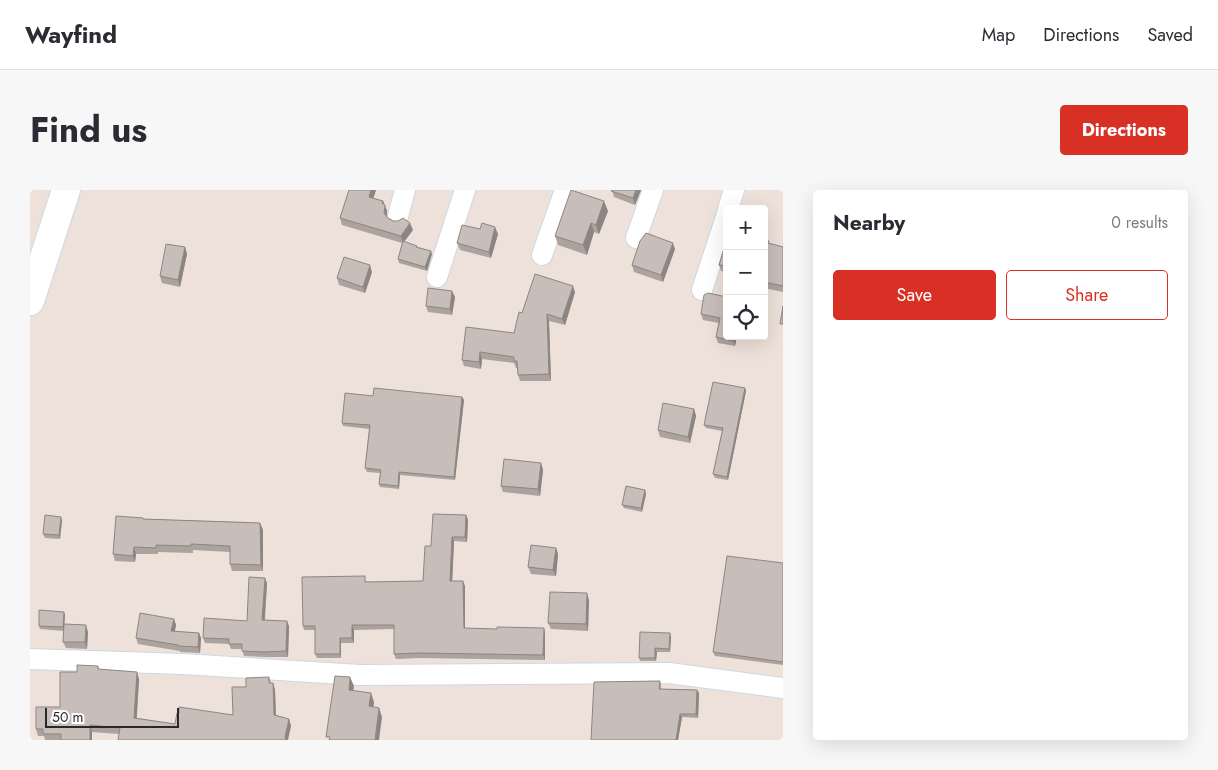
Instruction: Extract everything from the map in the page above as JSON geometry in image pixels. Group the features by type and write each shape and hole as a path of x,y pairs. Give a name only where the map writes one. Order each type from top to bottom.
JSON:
{"main road":[{"path":"30,301 66,190"}],"street":[{"path":"398,216 405,190"},
{"path":"437,277 466,190"},
{"path":"542,255 565,190"},
{"path":"636,238 652,190"},
{"path":"729,205 734,190"},
{"path":"702,290 723,226"},
{"path":"30,659 183,664 360,675 669,672 783,688"}],"building":[{"path":"349,190 371,190 369,197 383,201 382,203 385,205 384,213 388,218 398,221 403,218 410,223 401,236 340,218"},
{"path":"571,190 604,201 596,225 591,223 583,245 555,236"},
{"path":"612,190 636,190 633,198"},
{"path":"482,223 495,227 489,252 457,243 462,225 480,229"},
{"path":"646,233 673,243 661,275 632,265 640,241"},
{"path":"403,241 431,251 425,267 398,259"},
{"path":"768,243 783,247 783,286 768,283"},
{"path":"166,244 185,247 178,280 160,276"},
{"path":"723,251 723,266 719,265"},
{"path":"344,257 370,265 363,287 337,278"},
{"path":"535,274 573,286 562,319 547,314 549,374 518,375 517,361 514,361 514,357 480,352 479,362 462,360 466,327 514,333 519,312 522,313"},
{"path":"428,288 452,291 450,309 426,306"},
{"path":"708,293 723,296 723,339 716,337 720,318 701,314 704,295"},
{"path":"783,306 783,324 780,324"},
{"path":"713,382 745,388 727,477 713,474 723,428 704,425"},
{"path":"374,388 462,397 454,477 399,472 398,486 379,484 381,470 365,468 370,425 342,423 345,393 373,396"},
{"path":"663,403 694,409 688,437 658,430"},
{"path":"504,459 541,463 538,489 501,486"},
{"path":"626,486 645,490 641,508 622,505"},
{"path":"433,514 466,515 465,537 452,537 450,581 463,581 464,628 544,628 543,655 394,654 394,625 352,625 352,638 340,638 340,654 315,654 315,626 303,626 302,577 365,576 365,582 423,581 425,546 431,546"},
{"path":"45,515 61,517 59,535 43,534"},
{"path":"116,516 143,519 260,523 261,565 230,564 230,546 156,545 156,548 134,547 133,556 113,554"},
{"path":"531,545 556,548 553,570 528,567"},
{"path":"727,556 783,563 783,662 713,652"},
{"path":"249,577 265,578 262,620 287,621 286,651 242,651 242,644 229,644 229,639 203,638 204,618 247,621"},
{"path":"550,592 587,593 586,624 548,623"},
{"path":"39,610 64,612 63,627 39,626"},
{"path":"140,613 174,619 171,631 199,633 198,647 178,646 136,638"},
{"path":"64,624 86,625 85,642 63,642"},
{"path":"640,632 670,633 669,649 655,648 655,658 639,658"},
{"path":"77,665 98,666 98,669 137,672 134,718 175,724 179,707 233,715 232,687 246,687 246,678 269,677 269,683 273,683 274,715 289,719 286,740 118,740 120,728 90,725 90,740 61,740 61,734 43,734 43,729 36,729 36,707 60,707 60,672 77,672"},
{"path":"335,676 350,677 349,690 371,693 369,706 379,708 375,740 329,740 330,737 326,737"},
{"path":"660,681 659,689 697,690 696,714 680,714 676,740 591,740 594,682"}]}
